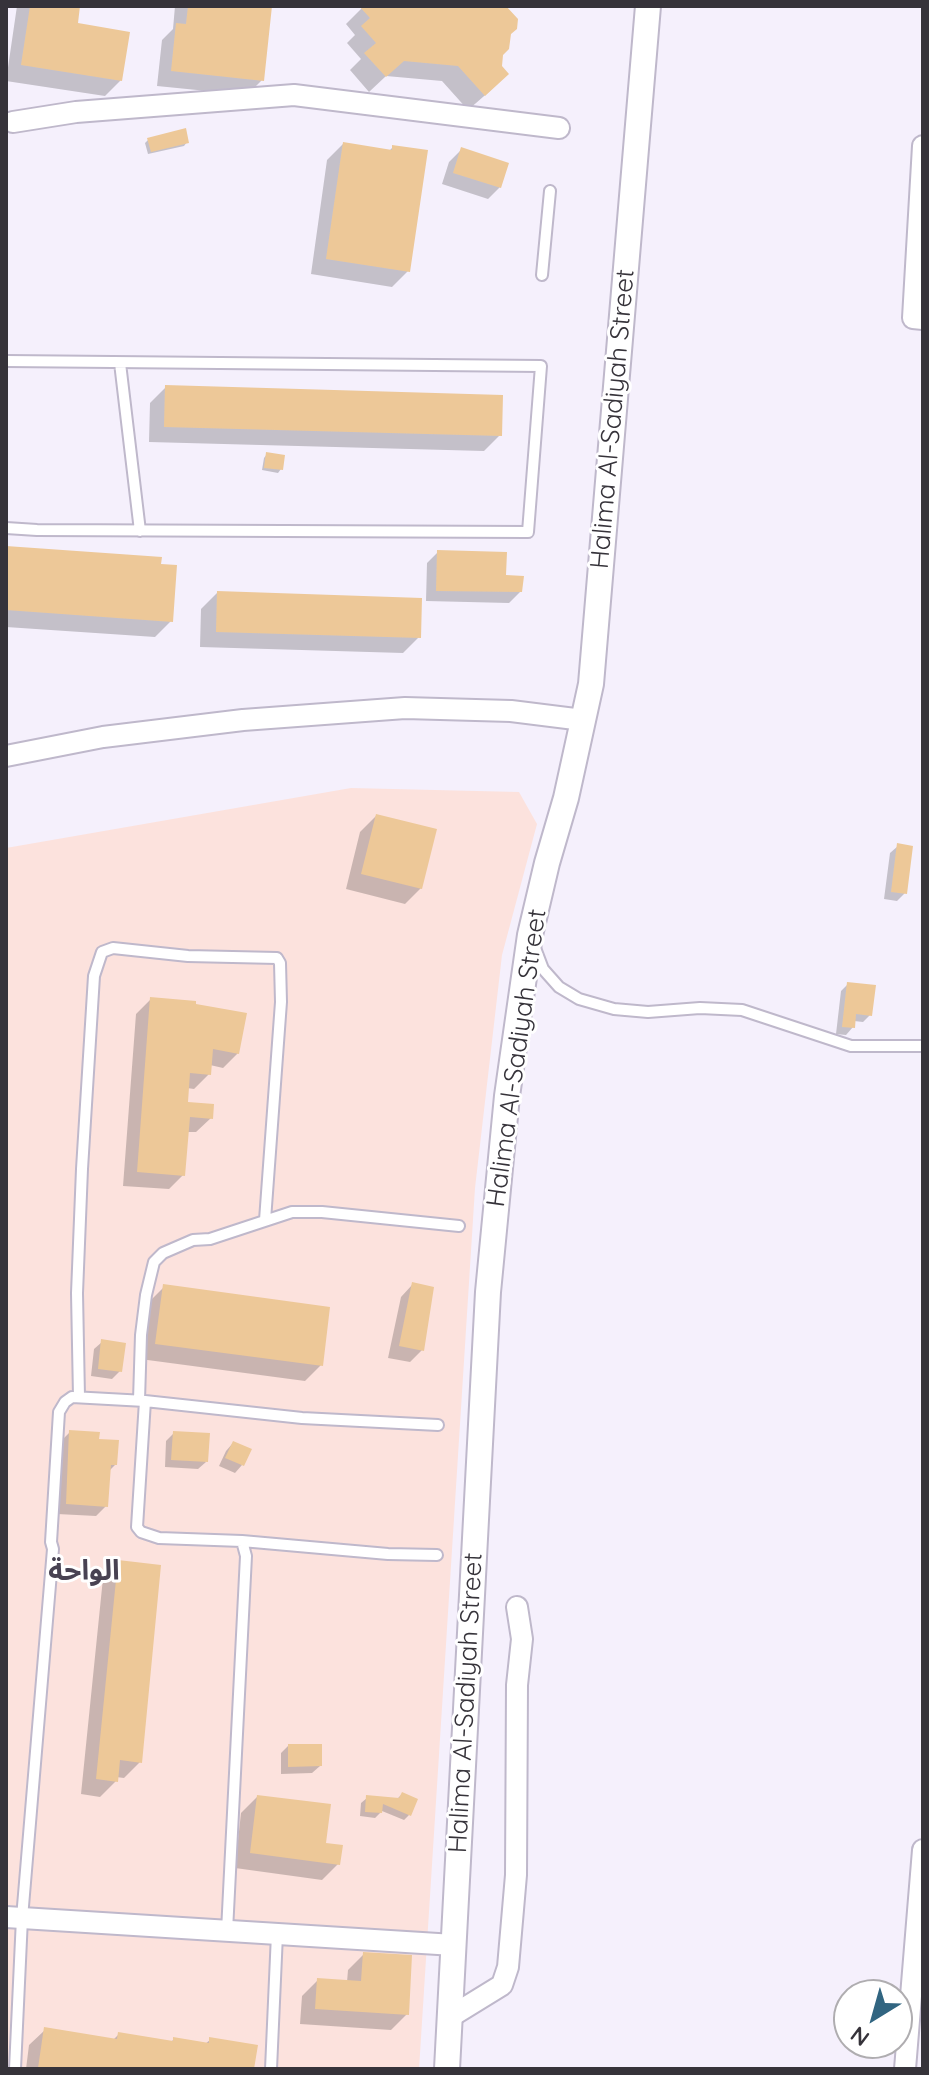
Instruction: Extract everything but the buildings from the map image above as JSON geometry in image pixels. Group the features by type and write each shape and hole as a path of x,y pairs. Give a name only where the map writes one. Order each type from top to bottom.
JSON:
{"street":[{"name":"Halima Al-Sadiyah Street","path":"447,2069 488,1292 509,1081 530,935 566,798 591,684 648,6"},
{"path":"13,122 76,112 294,95 559,128"},
{"path":"923,146 913,318 923,319"},
{"path":"6,756 103,737 243,720 405,708 511,711 583,720"},
{"path":"450,2017 502,1985 508,1967 516,1875 517,1685 522,1639 517,1607"},
{"path":"905,2069 923,1850"},
{"path":"14,1917 454,1945"}],"lane":[{"path":"542,275 550,191"},
{"path":"6,361 541,366 528,532 6,528"},
{"path":"120,363 140,531"},
{"path":"530,935 543,969 559,987 591,1003 648,1012 700,1008 742,1010 851,1046 923,1046"},
{"path":"79,1397 77,1293 82,1169 94,976 102,952 113,948 188,956 277,958 280,963 281,1002 265,1220"},
{"path":"437,1555 153,1537 137,1527 141,1335 149,1276 154,1262 163,1253 193,1240 210,1239 292,1212 322,1212 459,1226"},
{"path":"15,2069 14,1917 53,1549 59,1412 69,1398 79,1397 302,1418 438,1425"},
{"path":"227,1931 246,1556 242,1541"},
{"path":"271,2069 277,1934"}],"shaded area":[{"path":"351,788 519,792 537,824 502,955 475,1188 419,2069 6,2069 6,848"}],"district":[{"name":"الواحة","path":"84,1572"}]}
